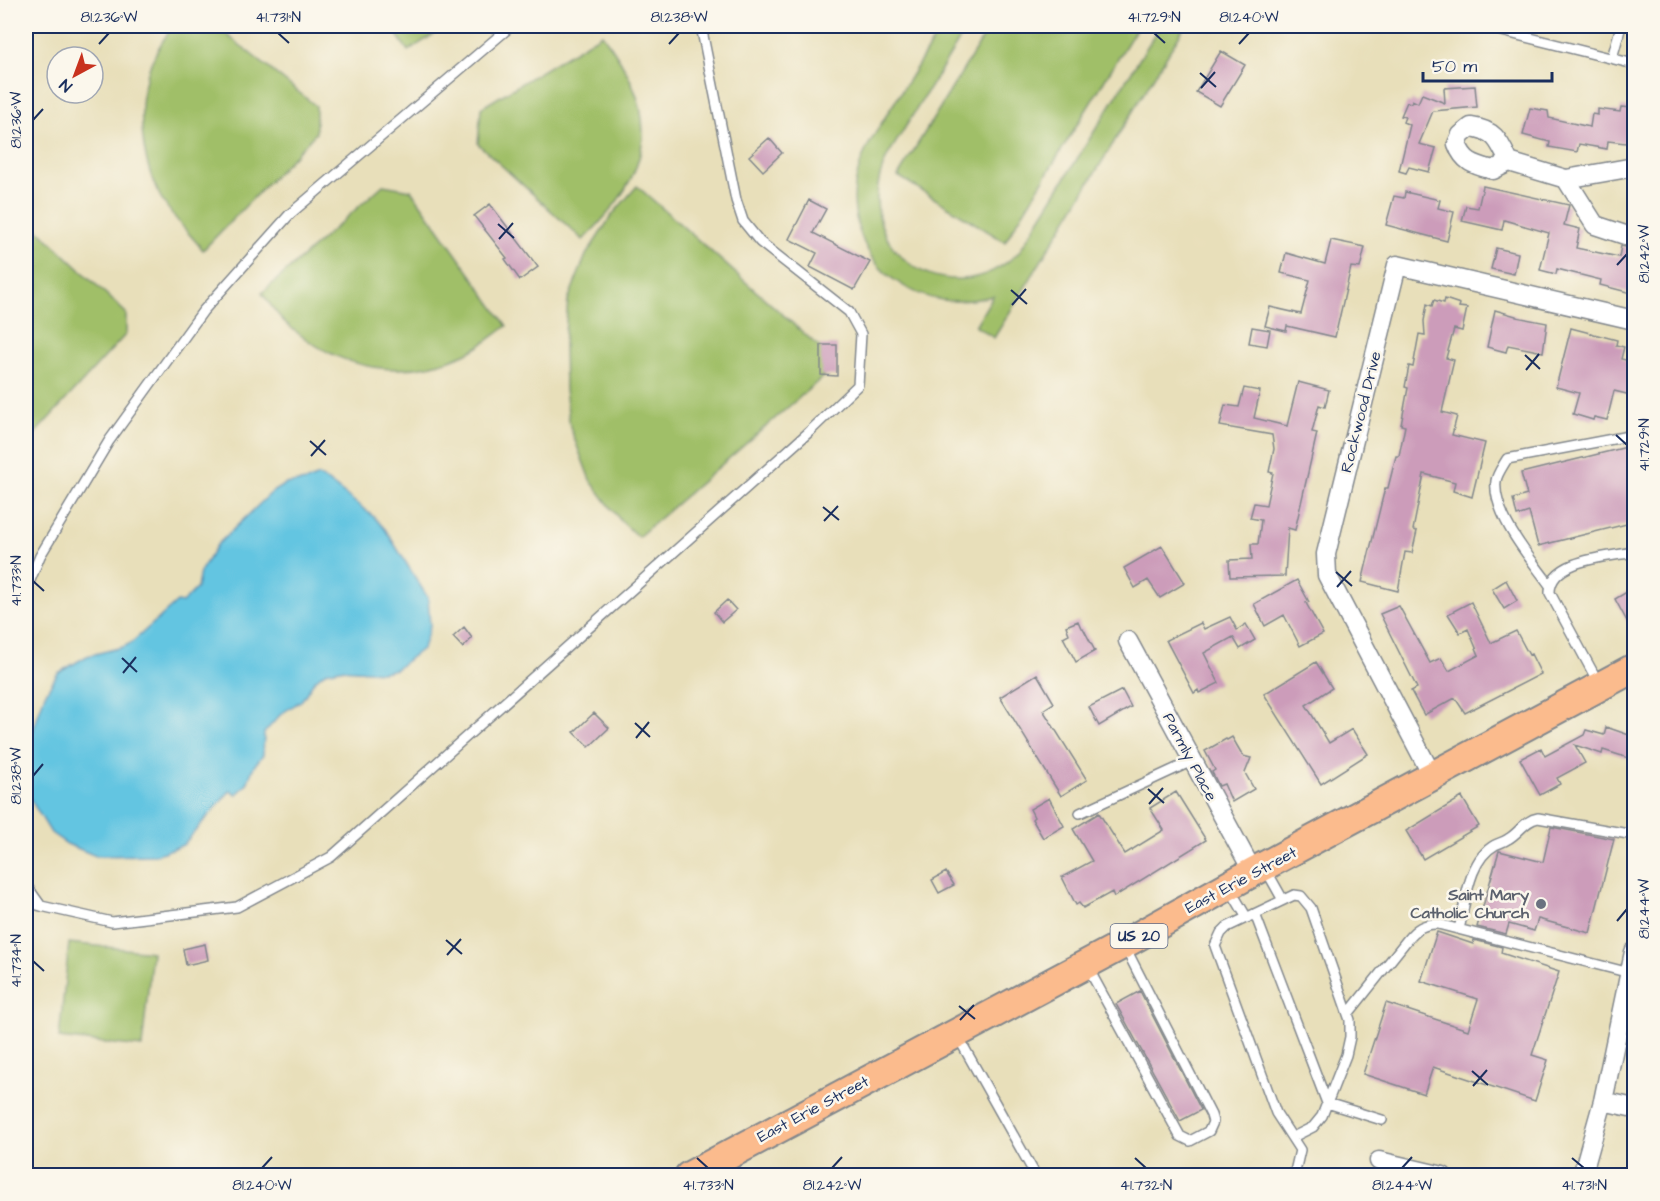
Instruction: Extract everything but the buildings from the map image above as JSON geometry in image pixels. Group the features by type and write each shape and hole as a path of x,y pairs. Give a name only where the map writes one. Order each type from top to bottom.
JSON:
{"main road":[{"name":"East Erie Street","path":"689,1176 1635,668"}],"street":[{"path":"1509,162 1566,179 1635,167"},
{"path":"1566,179 1595,225 1635,238"},
{"name":"Rockwood Drive","path":"1433,777 1327,575 1325,564 1397,265 1635,320"},
{"name":"Parmly Place","path":"1128,640 1192,761 1258,870"},
{"path":"1582,1176 1604,1101 1635,952"},
{"path":"1604,1101 1635,1108"},
{"path":"1379,1161 1443,1176"}],"lane":[{"path":"26,590 40,556 109,441 203,311 290,214 511,26"},
{"path":"26,902 112,922 237,907 331,857 800,440 858,385 861,334 849,312 760,242 743,221 736,200 701,26"},
{"path":"1482,26 1635,64"},
{"path":"1612,58 1621,26"},
{"path":"1600,686 1550,593 1549,585 1519,543 1505,517 1498,498 1496,479 1507,459 1635,435"},
{"path":"1549,585 1557,573 1570,565 1635,552"},
{"path":"1080,813 1155,776 1192,761"},
{"path":"1459,929 1472,876 1480,859 1493,846 1508,839 1527,822 1538,818 1635,835"},
{"path":"1258,870 1283,900"},
{"path":"26,885 41,906"},
{"path":"1228,886 1251,916 1327,1103"},
{"path":"1293,1137 1313,1127 1322,1116 1346,1055 1350,1036 1350,1020 1311,908 1301,896 1294,895 1227,927 1221,933 1215,946 1276,1113 1300,1150 1294,1176"},
{"path":"1348,1014 1414,931 1427,923 1459,929 1630,973"},
{"path":"1086,964 1180,1136 1190,1142 1209,1131 1212,1122 1211,1115 1124,944"},
{"path":"956,1033 1036,1176"},
{"path":"1327,1103 1382,1120"}],"green space":[{"path":"173,26 216,26 316,106 316,133 203,250 160,196 147,163 144,144 142,106 144,87 156,53"},
{"path":"391,26 447,26 408,51"},
{"path":"942,26 968,26 888,155 878,188 879,218 891,244 910,264 934,276 962,279 991,272 1019,252 1160,26 1185,26 994,338 975,326 993,296 966,301 941,300 905,287 893,279 872,258 859,231 856,216 855,187 863,156"},
{"path":"990,26 1138,26 1005,242 898,176"},
{"path":"602,34 622,63 635,91 642,117 642,142 637,166 625,190 607,215 583,240 478,144 481,108"},
{"path":"383,185 411,190 507,326 471,351 441,363 418,368 395,369 351,362 309,341 289,326 262,293"},
{"path":"637,186 825,352 823,377 638,537 620,520 590,480 570,427 565,390 564,344 568,300 586,255 612,215"},
{"path":"26,218 126,313 126,334 31,438 26,433"},
{"path":"69,943 152,952 142,1047 59,1038"}],"water":[{"path":"318,476 374,517 385,529 428,598 430,626 423,648 396,669 383,672 340,669 325,672 314,681 302,700 281,714 264,733 263,755 254,766 247,784 237,794 230,791 183,845 155,855 96,856 67,844 51,833 29,797 26,785 26,752 45,694 58,673 87,656 131,643 177,602 182,603 197,588 200,572 217,545 272,492 285,484 307,481"}],"place":[{"name":"Saint Mary Catholic Church","path":"1541,904"}]}
